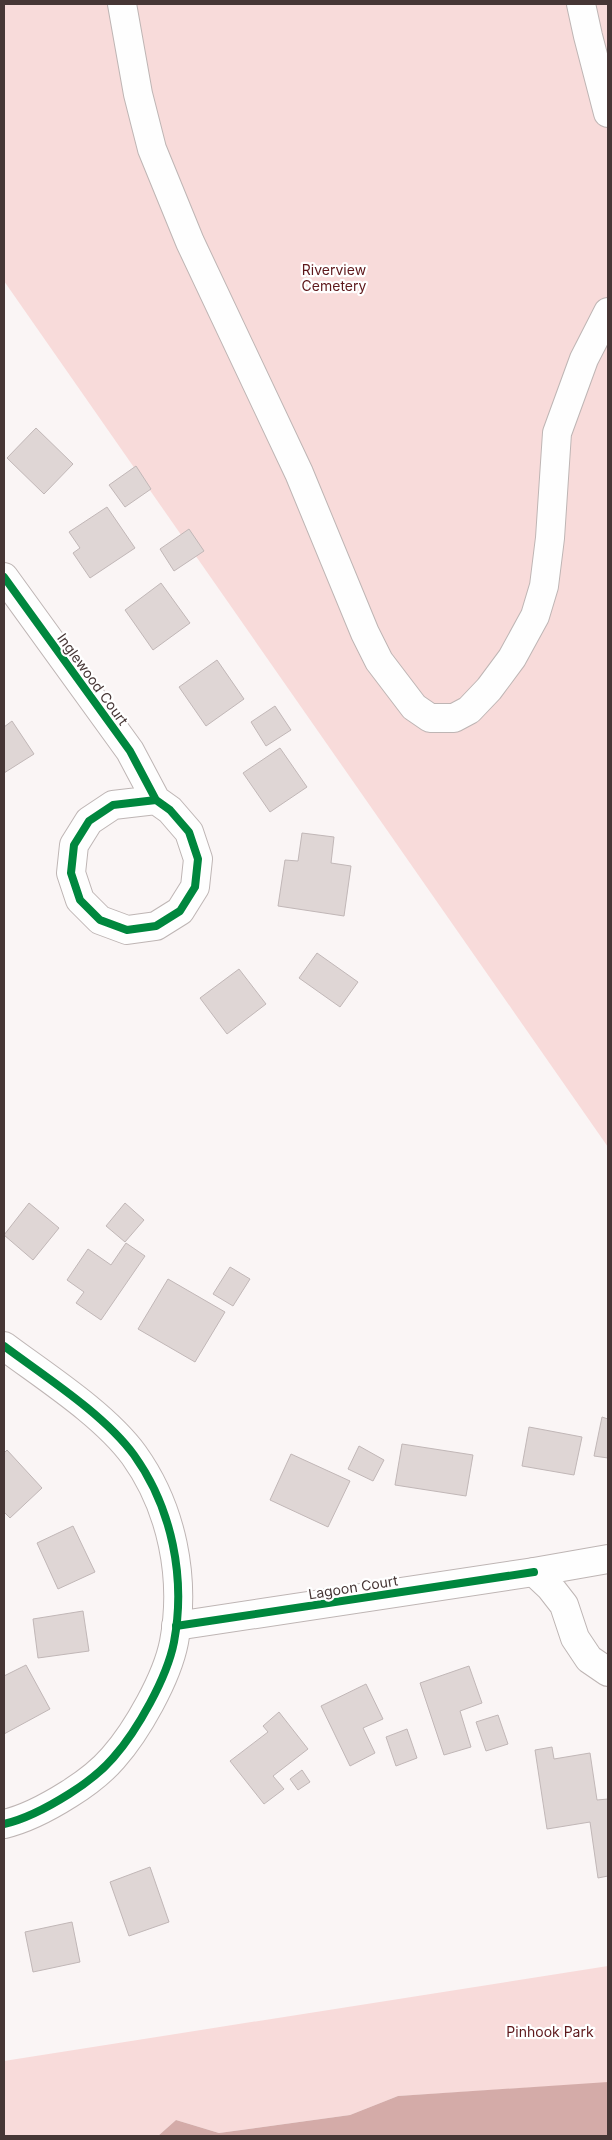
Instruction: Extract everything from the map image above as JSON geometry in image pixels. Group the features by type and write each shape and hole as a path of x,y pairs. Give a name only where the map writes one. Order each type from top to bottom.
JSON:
{"street":[{"path":"122,4 138,94 152,149 190,242 300,473 379,661 414,707 430,718 454,718 469,710 489,689 512,658 535,616 544,586 550,538 557,433 584,359 608,312"},
{"path":"581,4 608,113"},
{"name":"Inglewood Court","path":"4,577 130,751 156,800 170,810 189,832 198,859 195,887 180,912 156,926 127,930 100,920 80,900 71,873 74,845 89,821 114,806 156,800"},
{"path":"4,1346 98,1418 134,1454 156,1493 172,1537 179,1582 174,1643 162,1679 141,1720 113,1758 88,1781 49,1806 4,1824"},
{"name":"Lagoon Court","path":"176,1626 534,1572 608,1559"},
{"path":"534,1572 550,1587 564,1605 576,1638 589,1659 608,1672"}],"green space":[{"name":"Riverview Cemetery","path":"4,4 608,4 608,1147 4,281"},
{"name":"Pinhook Park","path":"608,1966 608,2082 605,2083 398,2096 350,2115 219,2133 176,2120 158,2136 4,2136 4,2061"}],"shaded area":[{"path":"608,2082 608,2136 158,2136 176,2120 219,2133 350,2115 398,2096"}],"building":[{"path":"36,428 73,464 44,494 7,458"},
{"path":"136,466 151,489 125,507 109,485"},
{"path":"107,507 135,548 90,578 73,553 80,548 69,532"},
{"path":"189,529 204,551 174,571 160,549"},
{"path":"161,583 190,623 153,650 125,610"},
{"path":"217,660 244,699 206,726 179,687"},
{"path":"275,706 291,730 266,746 251,722"},
{"path":"12,721 34,754 4,773 4,727"},
{"path":"280,748 307,787 270,812 243,773"},
{"path":"302,833 334,837 331,863 351,866 344,916 278,906 285,860 298,861"},
{"path":"317,953 358,982 340,1007 299,978"},
{"path":"239,969 266,1004 227,1034 200,998"},
{"path":"29,1203 59,1228 33,1260 4,1235"},
{"path":"125,1203 144,1220 125,1242 106,1226"},
{"path":"126,1243 145,1256 101,1320 76,1303 84,1292 67,1280 88,1249 111,1265"},
{"path":"230,1267 250,1279 233,1306 213,1294"},
{"path":"168,1279 225,1312 195,1362 138,1329"},
{"path":"602,1417 608,1419 608,1458 594,1456"},
{"path":"529,1427 582,1437 574,1475 522,1466"},
{"path":"402,1444 473,1455 466,1496 395,1485"},
{"path":"359,1446 384,1460 373,1481 348,1469"},
{"path":"7,1450 42,1488 10,1518 4,1512 4,1453"},
{"path":"291,1454 350,1481 328,1527 270,1500"},
{"path":"73,1526 95,1572 58,1589 37,1543"},
{"path":"83,1611 89,1651 38,1658 33,1619"},
{"path":"26,1665 50,1709 4,1734 4,1676"},
{"path":"469,1666 482,1703 460,1711 471,1747 444,1755 420,1683"},
{"path":"366,1684 383,1719 363,1728 375,1753 350,1766 321,1706"},
{"path":"279,1712 308,1749 273,1776 284,1789 264,1804 230,1761 268,1732 263,1726"},
{"path":"498,1715 508,1744 486,1751 476,1722"},
{"path":"407,1729 417,1758 396,1766 386,1737"},
{"path":"552,1747 554,1759 590,1753 597,1800 608,1799 608,1876 598,1878 590,1822 547,1829 535,1750"},
{"path":"302,1770 310,1782 298,1790 290,1779"},
{"path":"150,1867 169,1922 129,1936 110,1882"},
{"path":"72,1922 80,1962 33,1972 25,1932"}],"cycle path":[{"path":"4,577 130,751 156,800 170,810 189,832 198,859 195,887 180,911 156,926 127,930 100,920 80,900 71,873 74,845 89,821 113,805 156,800"},
{"path":"4,1346 90,1410 107,1425 134,1455 147,1476 167,1521 177,1569 178,1593 174,1642 165,1672 132,1734 103,1769 75,1790 38,1812 4,1824"},
{"path":"176,1626 534,1572"}]}
